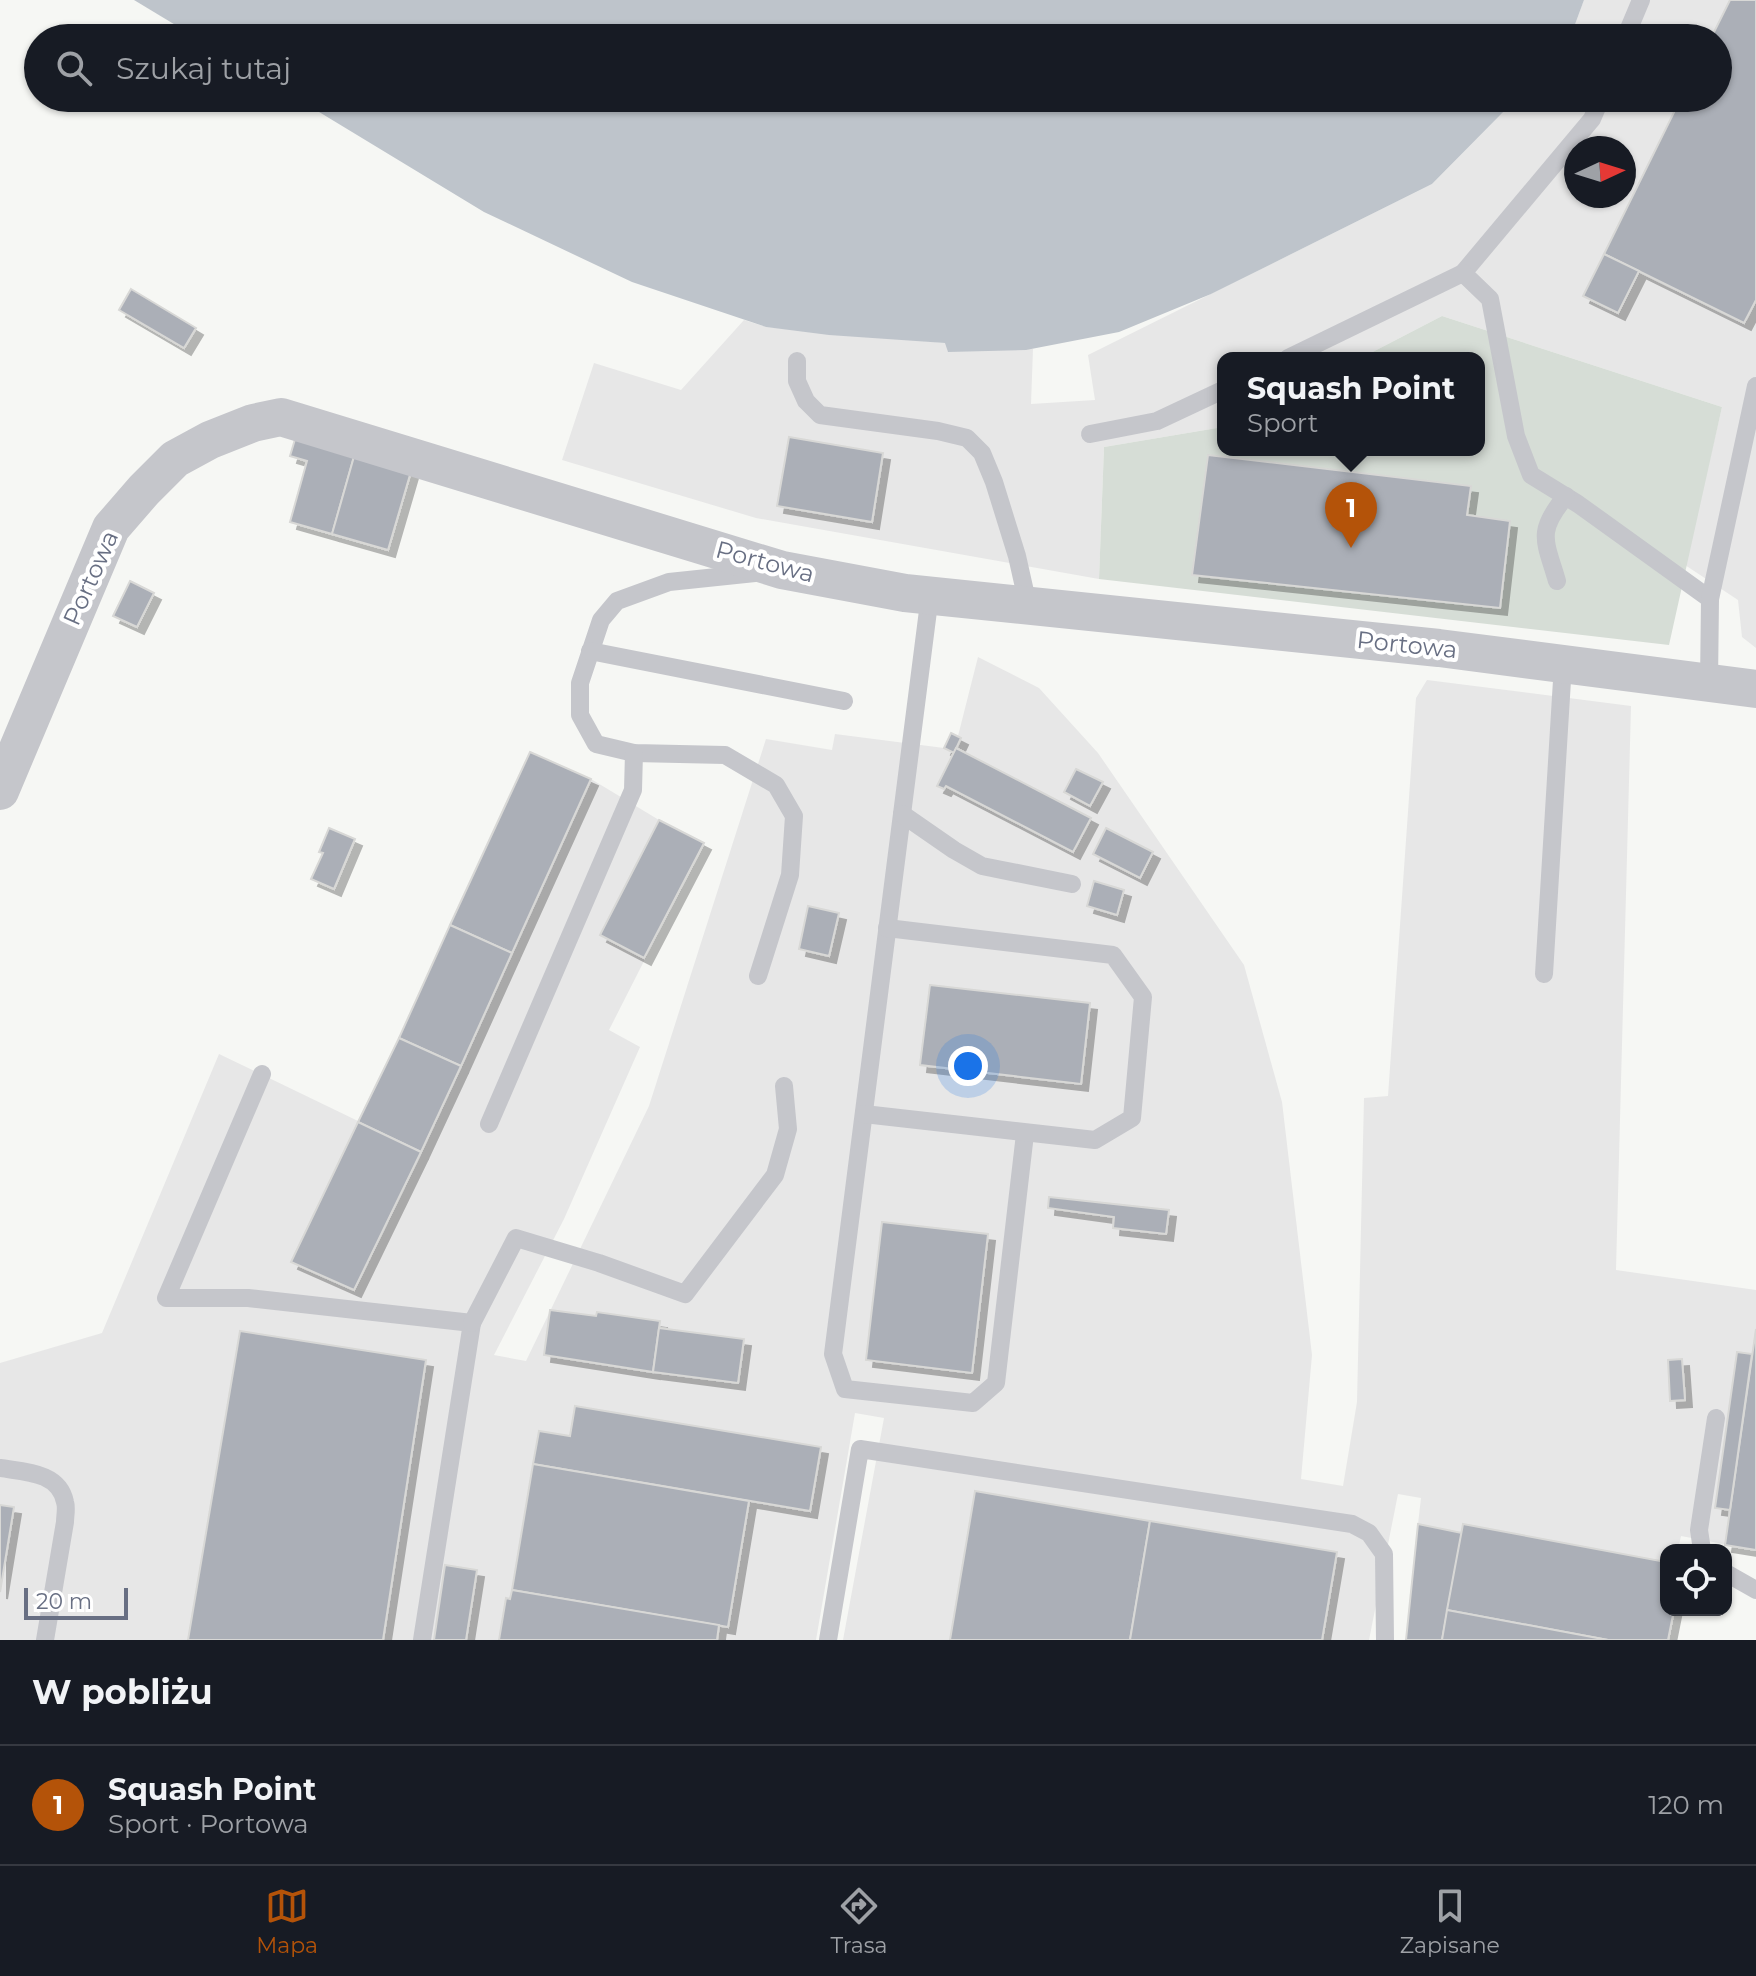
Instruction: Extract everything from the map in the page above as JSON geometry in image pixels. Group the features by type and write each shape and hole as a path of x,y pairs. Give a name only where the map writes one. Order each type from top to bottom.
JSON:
{"street":[{"name":"Portowa","path":"0,791 111,528 175,459 210,440 253,423 281,417 782,570 905,593 1423,646 1756,689"}],"lane":[{"path":"1631,24 1641,0"},
{"path":"1300,352 1463,273 1595,112"},
{"path":"1463,273 1490,299 1516,436 1531,475 1566,496 1710,599"},
{"path":"797,361 797,381 806,401 820,415 938,431 967,438 982,453 1017,556 1028,605"},
{"path":"1709,683 1710,599 1756,386"},
{"path":"1090,434 1157,421 1217,393"},
{"path":"1557,581 1544,538 1550,515 1566,496"},
{"path":"758,976 790,875 794,816 776,785 725,755 634,753 596,744 580,715 580,683 601,620 617,601 669,582 782,570"},
{"path":"930,595 833,1354 845,1389 973,1403 996,1383 1025,1134"},
{"path":"590,651 844,701"},
{"path":"1544,974 1563,664"},
{"path":"489,1124 633,790 634,753"},
{"path":"902,814 982,866 1072,884"},
{"path":"864,1114 1095,1140 1132,1118 1143,997 1113,955 887,928"},
{"path":"262,1074 166,1298 248,1298 472,1323"},
{"path":"422,1640 472,1323 516,1238 685,1294 775,1175 788,1129 784,1086"},
{"path":"1701,1544 1699,1530 1716,1418"},
{"path":"828,1640 860,1449 1352,1524 1369,1533 1384,1554 1385,1640"},
{"path":"0,1468 42,1475 58,1485 66,1503 45,1640"},
{"path":"1732,1576 1756,1590"}],"shaded area":[{"path":"134,0 1584,0 1575,24 174,24"},
{"path":"1584,0 1756,0 1756,648 1742,637 1738,600 1685,565 1722,407 1442,316 1373,352 1217,352 1217,428 1104,447 1099,579 756,518 562,460 594,363 681,390 744,320 766,327 946,343 948,351 1033,349 1031,404 1095,400 1088,355 1432,184 1503,112 1732,112 1732,24 1575,24"},
{"path":"319,112 1503,112 1432,184 1211,294 1119,332 1026,350 948,352 945,343 766,327 632,282 484,212"},
{"path":"1442,316 1722,407 1669,645 1099,579 1104,447 1217,428 1217,456 1485,456 1485,352 1373,352"},
{"path":"978,657 1039,688 1098,753 1244,965 1282,1102 1312,1355 1301,1479 1343,1486 1357,1402 1364,1098 1388,1096 1416,698 1427,680 1631,706 1616,1270 1756,1290 1756,1550 1681,1536 1679,1544 1660,1544 1660,1561 1464,1524 1462,1533 1418,1524 1421,1498 1398,1494 1369,1640 843,1640 884,1418 855,1413 816,1640 0,1640 0,1363 102,1333 219,1054 358,1121 530,752 591,779 704,843 609,1030 640,1047 564,1219 494,1355 526,1361 649,1106 766,739 832,750 835,734 944,748 951,733 958,736"}],"building":[{"path":"1730,0 1756,0 1756,300 1744,323 1604,254 1627,208 1636,208 1636,189 1674,112 1732,112 1732,24 1718,24"},
{"path":"1604,254 1639,271 1618,313 1583,296"},
{"path":"131,289 196,328 184,348 119,310"},
{"path":"296,436 355,453 332,534 290,522 307,461 290,456"},
{"path":"789,437 883,453 872,522 777,506"},
{"path":"355,453 412,468 388,550 332,534"},
{"path":"1208,455 1471,486 1467,515 1510,521 1500,608 1192,575"},
{"path":"130,581 154,593 137,627 113,616"},
{"path":"951,733 961,738 954,753 944,748"},
{"path":"956,748 1091,818 1073,852 946,786 944,789 937,786"},
{"path":"530,752 591,779 512,953 450,925"},
{"path":"1076,769 1103,782 1090,806 1064,792"},
{"path":"659,820 704,843 644,958 600,935"},
{"path":"329,828 355,839 334,889 311,879 323,853 319,852"},
{"path":"1106,828 1153,852 1140,878 1093,854"},
{"path":"1094,881 1124,890 1117,915 1087,906"},
{"path":"808,906 839,913 829,956 799,949"},
{"path":"450,925 512,953 461,1066 399,1038"},
{"path":"930,985 1090,1003 1081,1084 920,1065"},
{"path":"399,1038 461,1066 421,1152 358,1122"},
{"path":"358,1122 421,1152 354,1290 291,1262"},
{"path":"1049,1197 1169,1210 1166,1234 1113,1228 1114,1217 1048,1208"},
{"path":"882,1222 988,1234 972,1373 866,1360"},
{"path":"550,1310 596,1316 597,1312 660,1321 653,1372 544,1355"},
{"path":"659,1328 744,1339 738,1383 653,1372"},
{"path":"1756,1329 1756,1550 1725,1544"},
{"path":"240,1331 426,1360 383,1640 188,1640"},
{"path":"1737,1352 1752,1354 1730,1510 1715,1508"},
{"path":"1682,1359 1685,1400 1670,1401 1668,1360"},
{"path":"575,1406 821,1447 810,1511 533,1464 539,1431 570,1436"},
{"path":"533,1464 749,1501 728,1627 512,1590"},
{"path":"975,1491 1150,1521 1130,1640 950,1640"},
{"path":"0,1505 14,1507 0,1592"},
{"path":"1150,1521 1337,1552 1322,1640 1130,1640"},
{"path":"1418,1524 1462,1533 1442,1640 1406,1640"},
{"path":"1463,1524 1660,1561 1660,1616 1673,1616 1668,1640 1608,1640 1447,1610"},
{"path":"445,1565 477,1570 466,1640 434,1640"},
{"path":"512,1590 719,1625 717,1640 499,1640 506,1598 510,1599"},
{"path":"1447,1610 1608,1640 1442,1640"}],"place":[{"name":"Squash Point","path":"1351,548"}]}
